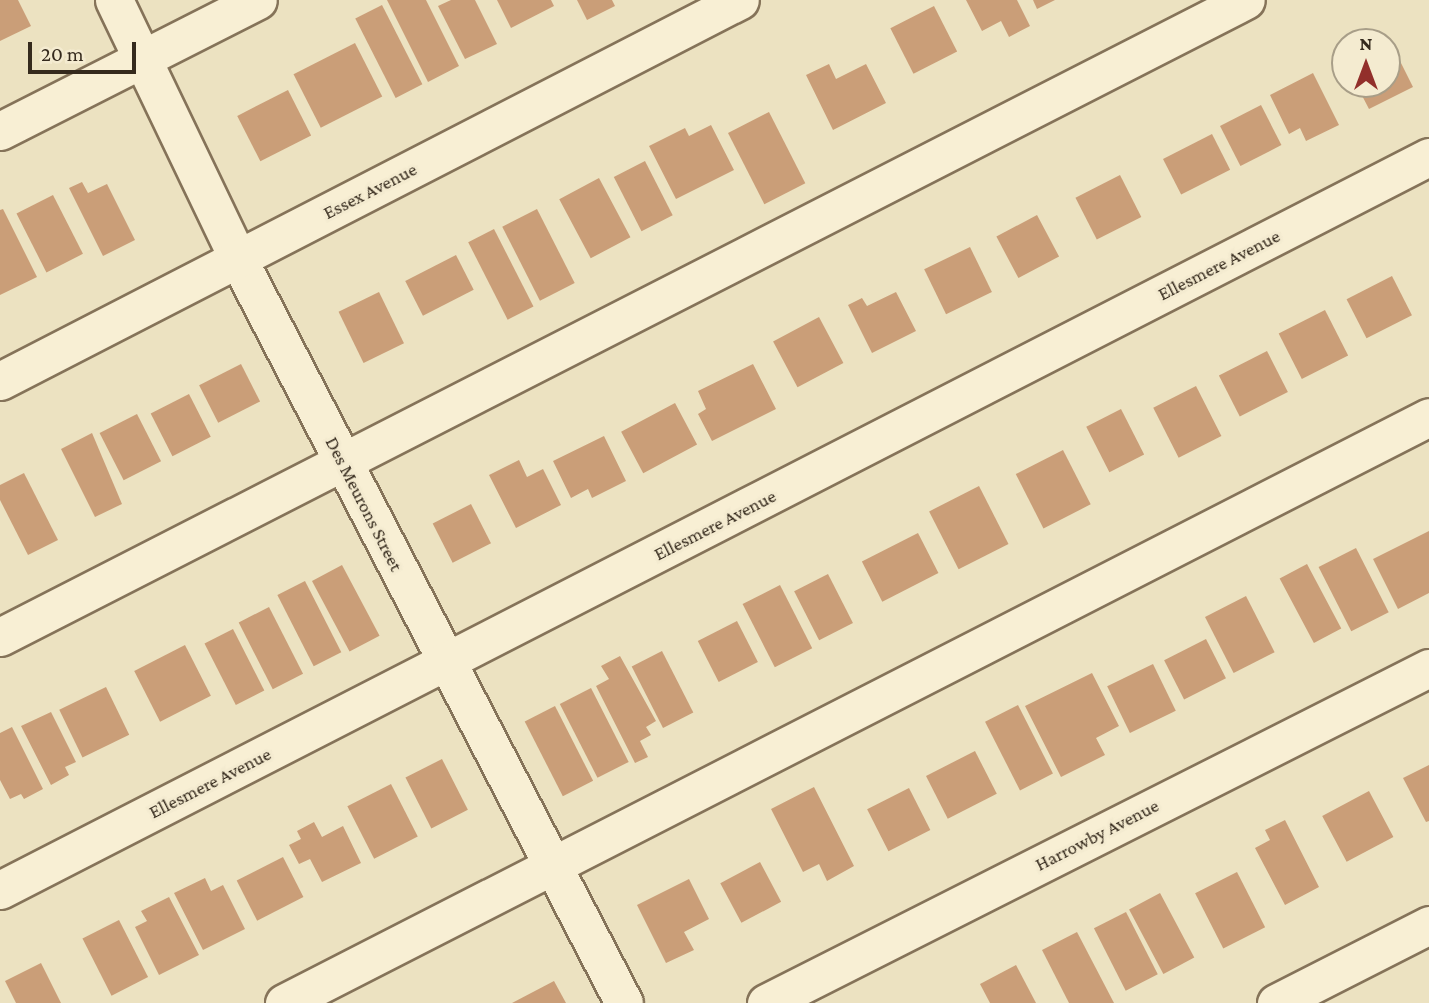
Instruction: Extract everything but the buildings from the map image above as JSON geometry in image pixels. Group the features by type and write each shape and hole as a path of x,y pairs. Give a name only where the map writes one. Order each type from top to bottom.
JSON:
{"street":[{"name":"Des Meurons Street","path":"114,0 238,259 624,1003"},
{"path":"0,131 258,0"},
{"name":"Essex Avenue","path":"0,381 740,0"},
{"path":"0,637 1246,0"},
{"name":"Ellesmere Avenue","path":"0,890 1429,158"},
{"path":"284,1003 1429,417"},
{"name":"Harrowby Avenue","path":"766,1003 1429,668"},
{"path":"1276,1003 1429,925"}]}
